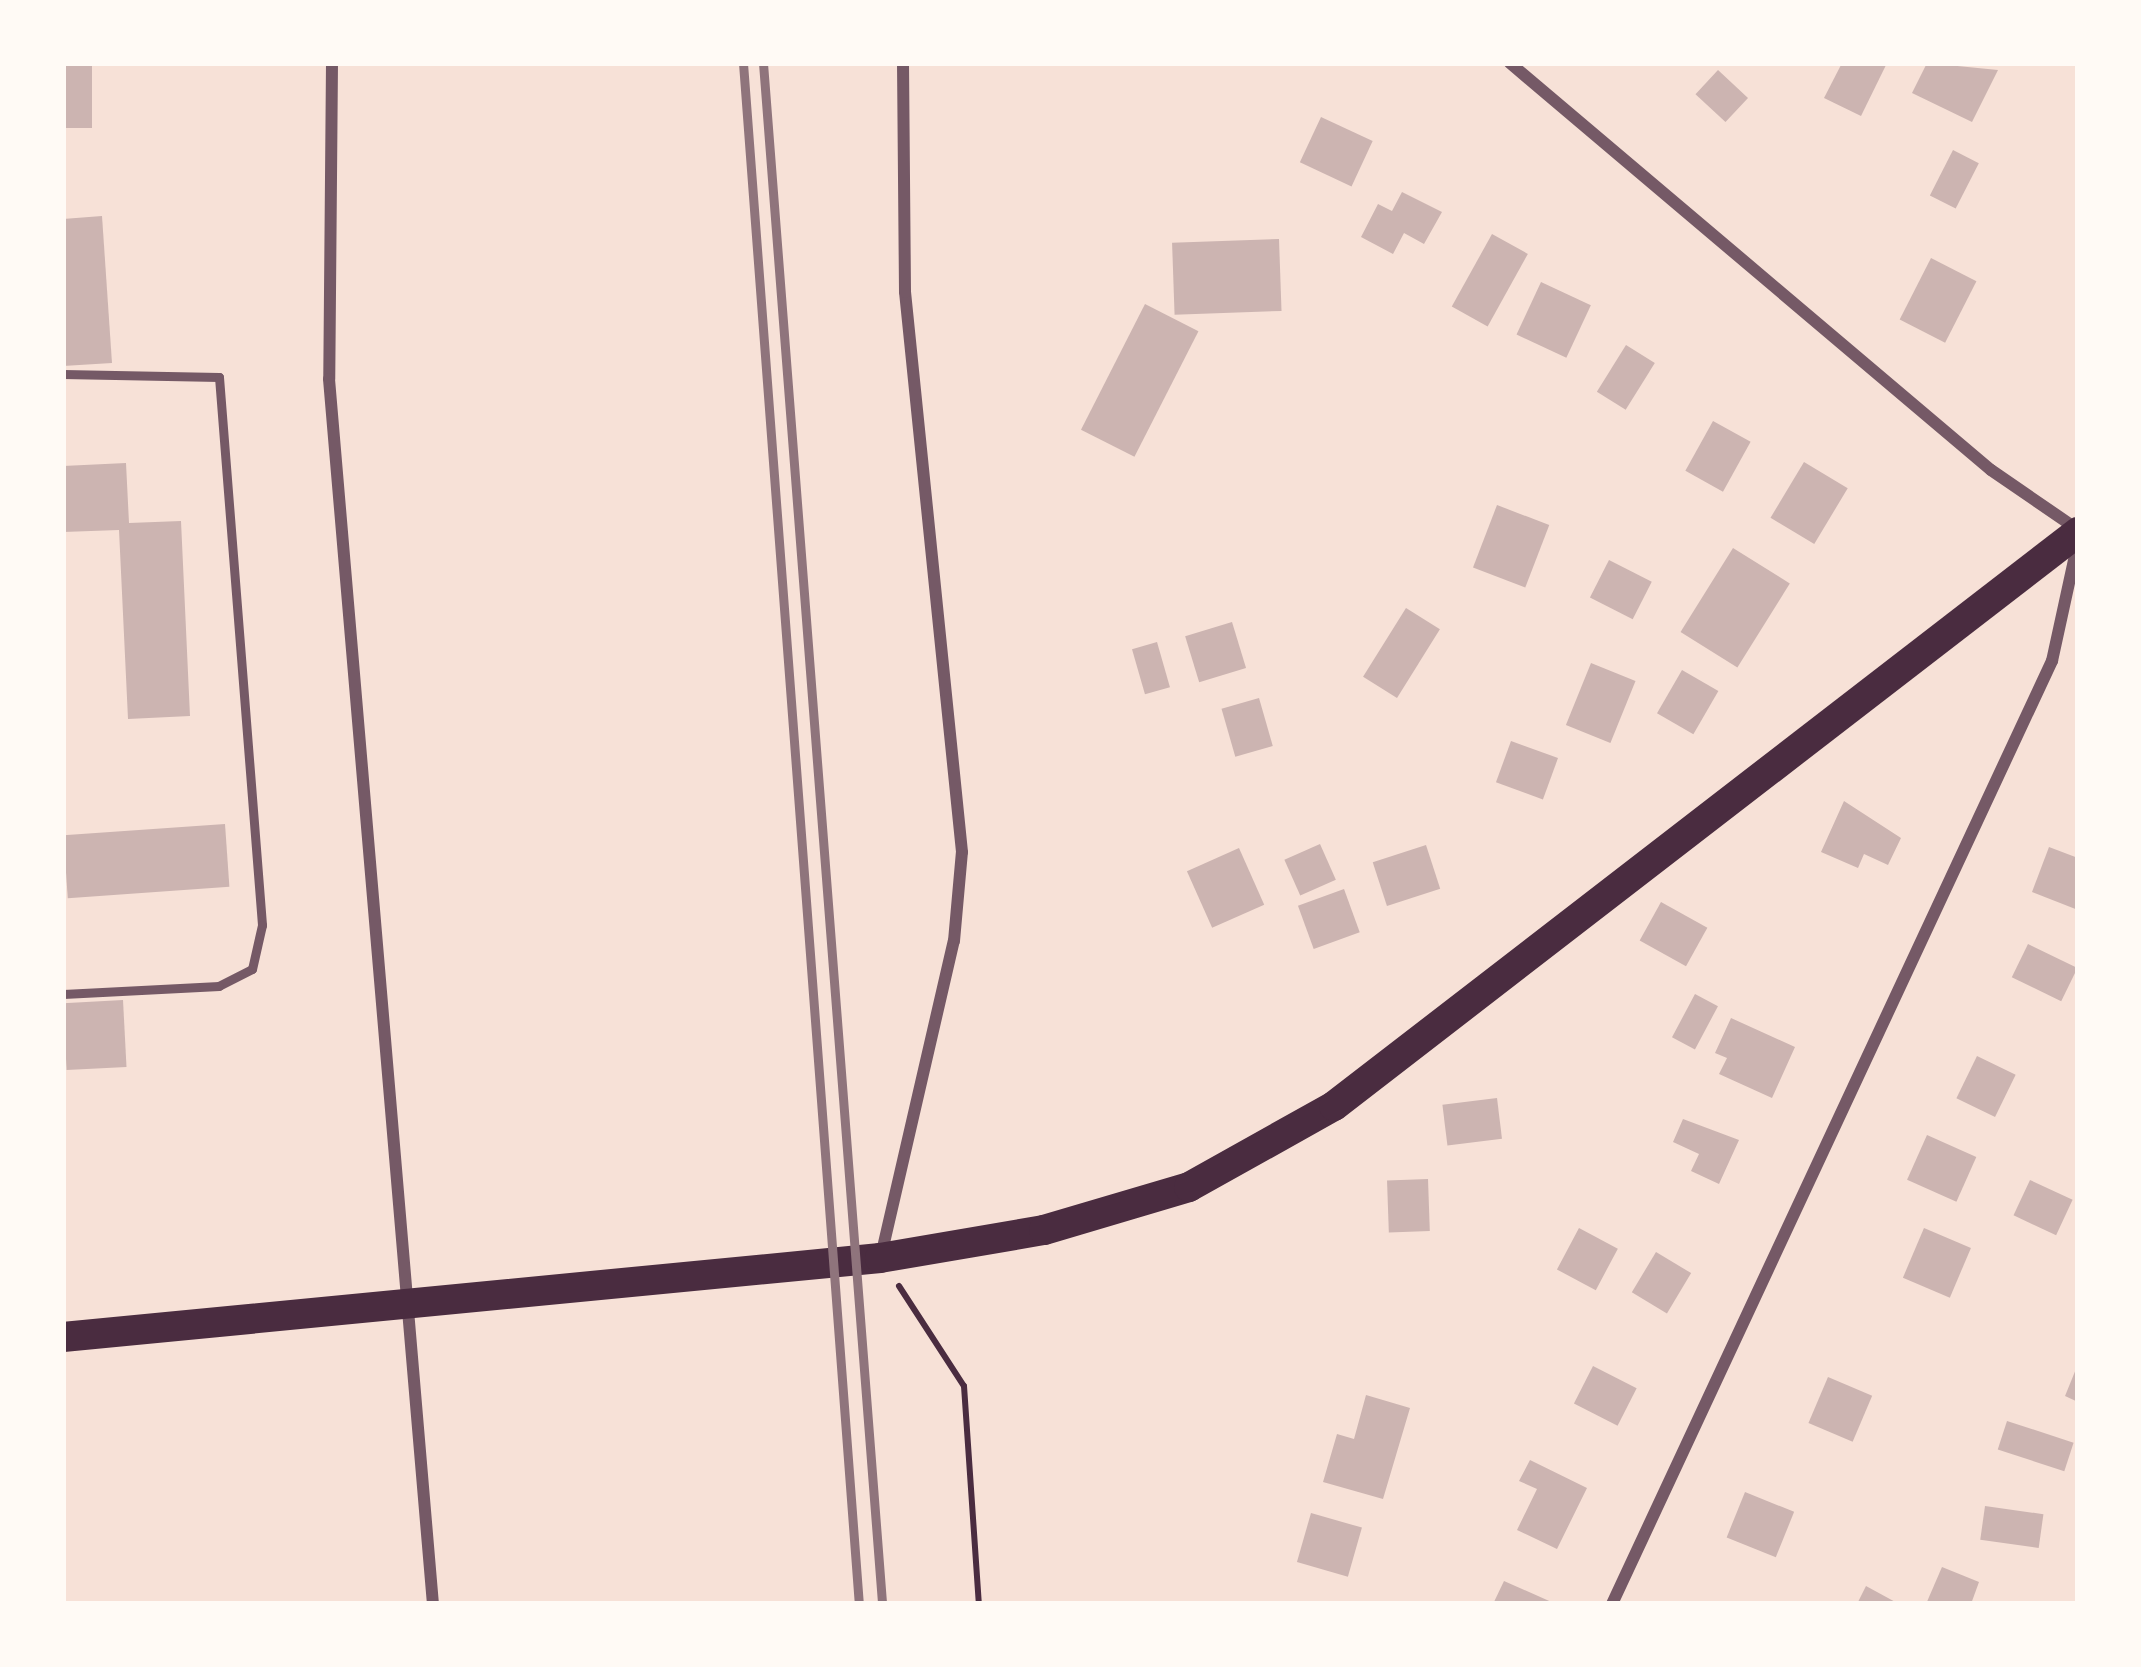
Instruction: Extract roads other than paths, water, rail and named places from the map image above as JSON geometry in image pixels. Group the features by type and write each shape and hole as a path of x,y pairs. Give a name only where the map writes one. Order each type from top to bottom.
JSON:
{"main road":[{"path":"63,1337 880,1258 1119,1212 1265,1150 2078,531"}],"street":[{"path":"332,63 328,379 433,1604"},
{"path":"880,1258 954,941 962,852 905,292 903,63"},
{"path":"1510,63 1990,470 2078,531"},
{"path":"1612,1604 2052,661 2078,542"}],"lane":[{"path":"63,374 219,376 262,925 253,969 219,986 63,994"}],"railway":[{"path":"743,63 859,1604"},
{"path":"763,63 882,1604"}]}
